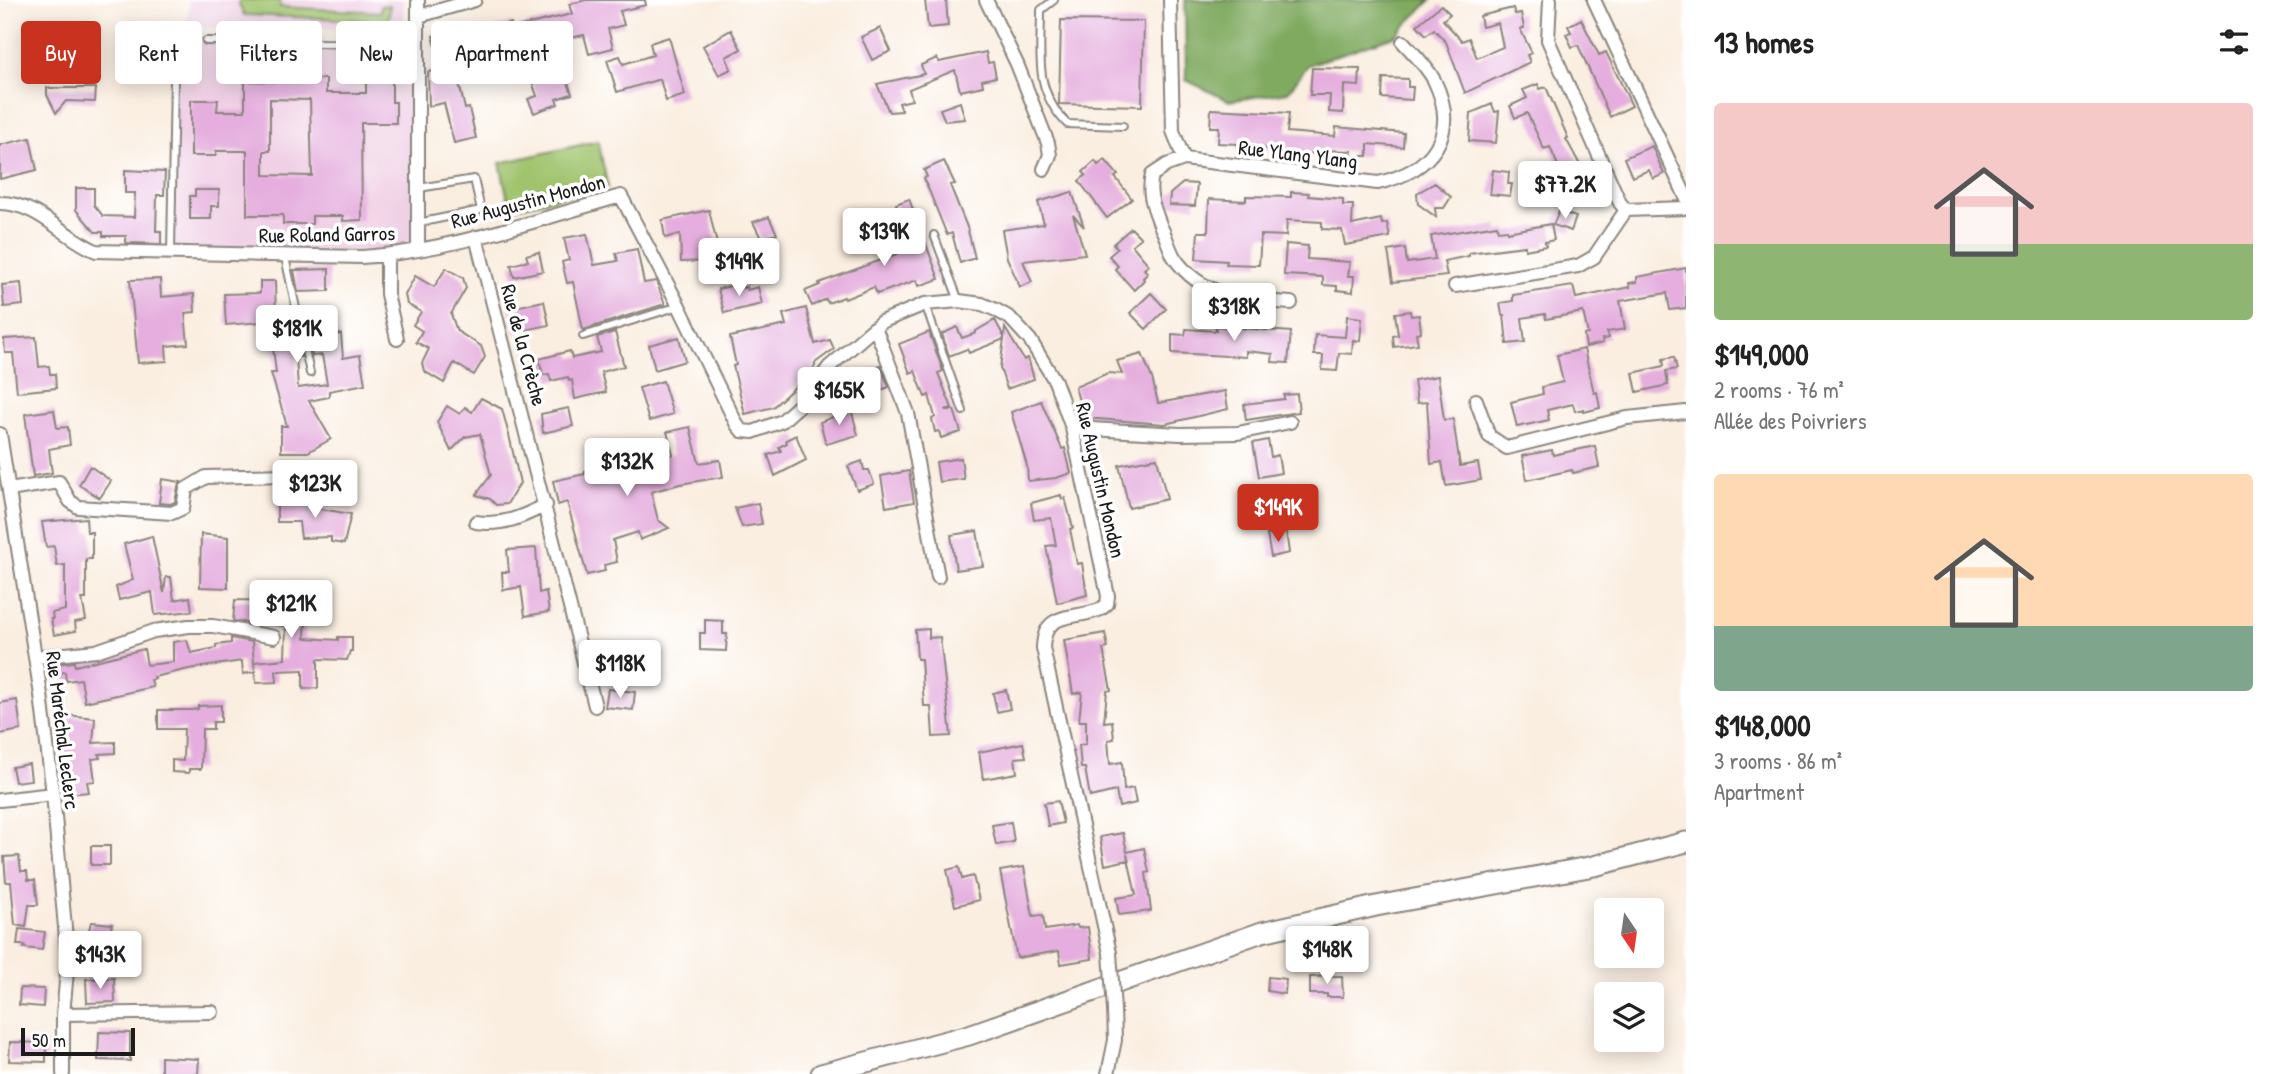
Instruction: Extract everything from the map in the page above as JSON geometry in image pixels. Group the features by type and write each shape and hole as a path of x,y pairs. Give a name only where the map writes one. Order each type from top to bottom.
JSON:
{"main road":[{"path":"821,1074 969,1035 1262,932 1376,906 1594,866 1686,842"}],"street":[{"name":"Rue Roland Garros","path":"0,203 11,203 46,218 80,245 96,251 285,257 387,256 418,250 418,0"},
{"path":"419,16 475,0"},
{"path":"986,0 1017,64 1048,143 1050,155 1044,169"},
{"path":"1170,0 1173,131 1184,159 1158,169 1152,175 1149,187 1155,211 1174,257 1206,287 1240,299 1291,303"},
{"path":"1550,0 1548,40 1620,203 1626,209 1686,208"},
{"path":"1594,0 1686,197"},
{"name":"Rue Ylang Ylang","path":"1184,159 1378,183 1397,179 1414,171 1434,152 1443,129 1443,114 1434,81 1424,65 1403,42"},
{"name":"Rue Augustin Mondon","path":"418,250 476,237 621,196 737,425 742,431 748,432 773,426 793,412 829,367 881,322 925,304 959,301 982,304 1010,318 1030,340 1045,360 1072,428 1108,596 1107,604 1101,609 1056,620 1044,633 1044,648 1110,953 1115,1040 1108,1074"},
{"path":"1455,286 1578,266 1594,257 1626,209"},
{"name":"Rue de la Crèche","path":"476,237 595,706"},
{"path":"387,256 387,294 397,339"},
{"path":"875,327 908,413 938,577"},
{"path":"1476,400 1489,436 1507,448 1627,418 1686,412"},
{"path":"1072,428 1180,434 1238,433 1290,422"},
{"name":"Rue Maréchal Leclerc","path":"0,434 35,657 53,794 68,961 63,1014 63,1074"},
{"path":"9,490 59,482 70,501 78,507 172,513 183,508 186,489 206,477 328,474"},
{"path":"476,522 492,524 517,520 546,505"},
{"path":"35,657 96,651 153,631 189,626 202,625 274,638"},
{"path":"0,800 53,794"},
{"path":"63,1014 212,1012"}],"lane":[{"path":"1054,0 1041,10 1041,81 1054,110 1067,124 1123,126"},
{"path":"206,41 419,45"},
{"path":"171,254 174,84"},
{"path":"418,223 481,210 474,179 419,188"},
{"path":"934,235 959,301"},
{"path":"285,257 310,373"},
{"path":"925,304 963,411"},
{"path":"583,336 679,306"}],"shaded area":[{"path":"189,0 403,0 404,21 336,21 336,28 322,28 322,21 216,21 216,27 202,27 202,21 188,21"},
{"path":"202,41 216,41 216,84 322,84 322,43 336,43 336,84 417,84 419,45 418,250 171,254 173,84 202,84"}],"green space":[{"path":"241,0 280,0 280,7 380,12 381,6 390,5 389,17 385,21 244,15 238,3"},
{"path":"1185,0 1431,0 1395,36 1308,65 1288,92 1229,101 1186,80"},
{"path":"598,141 608,187 510,209 500,163"}],"building":[{"path":"586,0 645,0 646,5 620,11 624,25 608,29 613,48 589,54 584,35 573,38 573,21 542,21 572,14 569,4"},
{"path":"925,0 946,0 948,26 928,28"},
{"path":"1441,5 1450,14 1443,20 1462,41 1469,38 1477,58 1503,47 1498,23 1482,27 1480,16 1513,8 1515,14 1521,13 1524,28 1520,29 1532,53 1527,55 1530,62 1465,93 1446,42 1434,29 1426,35 1417,25"},
{"path":"1581,19 1599,55 1606,52 1632,106 1610,117 1578,45 1572,47 1566,34 1571,32 1568,26"},
{"path":"1061,20 1144,21 1142,106 1059,104"},
{"path":"880,28 891,51 872,60 861,37"},
{"path":"731,30 741,49 726,57 731,69 719,75 703,46"},
{"path":"669,37 685,95 666,101 660,79 617,92 607,60 620,56 623,64 653,55 650,43"},
{"path":"986,52 988,63 993,62 996,77 982,80 983,86 960,91 955,70 909,89 912,100 899,103 902,111 889,112 877,84 924,74 921,65 937,58 939,62"},
{"path":"1312,68 1360,69 1359,86 1344,85 1343,113 1329,112 1330,95 1310,95"},
{"path":"431,71 431,84 459,84 465,109 469,108 476,138 454,143 444,103 429,106 428,72"},
{"path":"1383,78 1408,79 1408,87 1413,87 1412,100 1382,98"},
{"path":"322,79 326,79 326,93 366,93 366,84 392,84 392,102 396,102 396,123 361,123 362,220 343,221 343,216 312,216 312,224 283,224 283,215 247,215 247,151 216,151 216,156 191,156 191,100 218,100 217,111 245,111 245,84 322,84","holes":["270,99 310,100 312,176 264,175 264,151 270,151"]},
{"path":"533,84 569,84 572,94 556,99 558,104 534,113 528,99 537,96"},
{"path":"1538,84 1540,89 1546,87 1568,138 1566,139 1586,176 1567,184 1570,191 1554,198 1544,175 1559,168 1550,147 1544,149 1527,113 1515,118 1510,106 1527,98 1523,90"},
{"path":"47,88 96,88 95,102 66,101 56,113 47,95"},
{"path":"960,102 965,119 945,121 940,109"},
{"path":"1492,104 1495,112 1499,111 1496,143 1469,141 1471,113"},
{"path":"1211,109 1289,113 1287,132 1335,136 1336,127 1404,133 1403,147 1368,144 1368,156 1351,156 1352,151 1319,150 1319,153 1304,154 1259,148 1259,155 1237,154 1238,144 1218,143 1219,127 1210,127"},
{"path":"30,138 37,170 0,179 0,145"},
{"path":"1652,146 1664,174 1653,179 1649,170 1632,177 1624,158"},
{"path":"1105,160 1118,175 1115,177 1132,199 1107,218 1079,181 1086,175 1083,172 1095,161 1098,165"},
{"path":"944,161 955,184 950,185 967,227 975,258 960,263 952,233 947,235 924,178 927,177 924,170"},
{"path":"125,170 165,172 164,195 157,195 156,231 161,231 161,244 126,243 126,236 103,236 103,232 95,232 76,210 76,188 94,188 94,205 103,216 134,217 135,193 125,193"},
{"path":"1493,170 1509,172 1508,184 1512,184 1510,196 1490,194"},
{"path":"1183,183 1197,184 1195,206 1169,205 1170,194"},
{"path":"1435,183 1451,197 1444,208 1435,208 1436,217 1418,204 1417,193"},
{"path":"195,190 219,190 219,206 211,206 211,219 190,219 190,196 195,196"},
{"path":"1072,192 1084,227 1073,215 1085,254 1023,261 1032,282 1020,287 1007,258 1002,230 1044,224 1038,202"},
{"path":"1291,192 1343,199 1343,205 1353,205 1352,225 1381,219 1382,224 1387,223 1390,237 1345,245 1342,230 1322,229 1322,222 1287,220 1286,236 1261,235 1259,265 1226,264 1227,261 1196,259 1198,232 1208,232 1209,199 1246,201 1246,196 1291,197"},
{"path":"909,199 939,279 919,286 917,280 877,294 874,287 845,299 844,297 828,303 826,299 812,306 805,291 820,285 819,283 905,251 903,247 912,244 896,204"},
{"path":"709,210 719,253 711,253 712,261 681,262 680,234 665,238 662,220"},
{"path":"1559,211 1576,217 1571,231 1553,225"},
{"path":"769,217 777,234 761,238 753,222"},
{"path":"1551,224 1554,240 1545,242 1546,246 1469,253 1469,256 1444,261 1447,276 1393,282 1388,251 1405,248 1407,263 1435,259 1431,236 1497,225 1498,231 1507,232"},
{"path":"1131,228 1141,238 1132,245 1149,265 1144,269 1148,273 1144,280 1134,290 1115,269 1118,266 1109,256 1118,248 1113,244"},
{"path":"587,234 594,265 618,261 616,253 637,249 644,283 656,281 665,304 583,330 573,282 567,283 562,262 569,260 564,238"},
{"path":"1286,244 1308,246 1307,259 1350,262 1348,276 1354,276 1353,292 1337,290 1337,286 1323,285 1323,277 1284,275"},
{"path":"539,252 543,271 514,277 511,265 528,261 526,255"},
{"path":"446,268 463,278 466,288 451,314 457,331 481,346 485,357 474,375 454,363 444,383 424,371 422,363 429,349 416,342 422,331 413,325 421,312 407,304 405,295 415,276 434,287"},
{"path":"1686,268 1686,308 1670,310 1667,293 1620,301 1625,329 1607,332 1609,338 1602,339 1603,343 1586,347 1584,335 1588,334 1583,312 1546,319 1545,314 1522,318 1525,342 1507,344 1500,303 1513,301 1513,295 1573,286 1576,298 1630,287 1629,283 1637,282 1637,277"},
{"path":"329,269 329,291 298,292 294,270"},
{"path":"160,279 161,297 194,294 195,312 185,313 188,344 166,346 167,361 138,363 130,280"},
{"path":"260,281 275,281 276,320 287,320 288,338 297,338 301,357 296,357 298,388 327,384 322,355 312,356 308,337 312,337 310,318 332,316 334,335 341,334 343,358 360,355 365,384 329,391 329,397 309,401 331,439 308,452 281,452 281,426 287,426 271,373 276,373 272,339 261,339 261,322 226,325 224,294 260,293"},
{"path":"21,283 23,305 4,307 2,285"},
{"path":"742,283 747,290 758,287 762,304 724,313 718,289"},
{"path":"1151,293 1166,309 1146,329 1130,313"},
{"path":"544,301 549,325 515,332 510,308"},
{"path":"806,308 815,344 830,340 834,349 815,363 808,375 773,407 745,414 733,366 736,365 730,337 786,325 783,314"},
{"path":"1410,311 1411,316 1419,315 1421,332 1416,333 1418,344 1394,347 1393,336 1398,335 1395,313"},
{"path":"1347,316 1362,318 1360,341 1353,340 1352,354 1339,353 1337,371 1322,370 1323,355 1314,355 1315,335 1345,337"},
{"path":"995,320 1004,337 1005,328 1024,360 1028,358 1034,379 1007,389 1000,368 1004,339 969,353 967,349 949,356 942,334 957,327 962,338 976,333"},
{"path":"1216,326 1291,332 1288,363 1272,362 1273,354 1246,351 1246,357 1172,353 1172,334 1185,335 1186,329 1216,331"},
{"path":"615,332 624,366 601,372 606,392 575,399 572,380 569,381 568,377 551,381 549,374 543,375 539,359 570,351 572,358 601,352 597,337"},
{"path":"929,332 943,371 938,373 952,408 945,410 954,410 961,432 941,438 939,431 935,432 932,419 935,417 929,395 925,397 915,371 910,373 899,344"},
{"path":"36,337 39,367 49,366 50,374 55,374 56,388 17,392 13,353 5,353 4,339"},
{"path":"679,337 685,361 655,370 649,345"},
{"path":"1584,349 1600,408 1575,411 1573,404 1547,410 1549,420 1517,427 1511,402 1543,394 1542,387 1563,382 1557,355"},
{"path":"1142,354 1158,403 1225,391 1228,409 1165,424 1084,418 1075,387 1108,373 1122,374 1117,361"},
{"path":"1674,357 1677,369 1666,371 1668,385 1637,392 1633,373 1664,366 1663,359"},
{"path":"880,365 889,387 864,398 854,378"},
{"path":"1438,376 1444,420 1453,419 1460,466 1478,463 1481,480 1446,486 1442,462 1431,464 1427,402 1417,403 1414,380"},
{"path":"663,381 673,414 649,421 639,388"},
{"path":"1297,394 1299,412 1246,420 1244,404 1284,399 1284,395"},
{"path":"481,398 502,409 509,435 520,483 507,504 496,505 490,499 476,495 491,475 480,434 465,437 451,451 437,422 447,406 460,414 465,407 472,412"},
{"path":"1041,401 1062,449 1065,448 1071,473 1056,478 1028,481 1027,466 1011,412"},
{"path":"569,408 573,426 543,433 541,414"},
{"path":"851,409 858,435 826,444 820,422 833,417 833,414"},
{"path":"54,410 57,428 68,427 70,445 49,449 52,473 33,476 25,414"},
{"path":"690,427 699,463 720,460 723,477 651,492 658,520 669,528 640,540 638,532 613,540 617,562 604,565 605,571 587,575 567,502 558,505 553,481 634,458 636,464 673,455 667,432"},
{"path":"796,435 806,460 775,476 768,455 781,451 779,447"},
{"path":"1268,440 1271,457 1278,455 1281,473 1259,477 1253,443"},
{"path":"1595,446 1599,467 1527,480 1522,456 1552,450 1553,455"},
{"path":"961,458 964,479 939,482 936,462"},
{"path":"1157,458 1167,499 1129,508 1119,465"},
{"path":"862,461 864,470 869,470 874,484 857,490 848,466"},
{"path":"90,466 111,481 100,498 79,485"},
{"path":"909,471 914,502 886,507 881,476"},
{"path":"162,479 181,482 175,502 159,503"},
{"path":"1061,495 1062,499 1065,498 1073,528 1070,529 1077,564 1082,563 1087,595 1057,603 1046,546 1056,545 1051,518 1034,520 1031,503"},
{"path":"277,501 319,501 320,509 351,514 344,544 331,542 331,537 301,538 299,522 277,522"},
{"path":"758,503 762,524 742,527 735,508"},
{"path":"86,518 87,532 92,532 92,559 86,559 86,599 82,599 86,620 75,622 76,631 54,635 52,613 65,610 65,565 57,566 54,546 46,547 42,522"},
{"path":"977,531 983,566 956,570 951,535"},
{"path":"1286,531 1289,553 1271,557 1267,535"},
{"path":"201,534 228,537 228,588 200,587"},
{"path":"152,536 164,593 166,577 171,577 174,600 190,597 192,611 155,615 152,592 119,600 116,587 133,580 124,544"},
{"path":"536,548 539,593 546,591 549,612 525,616 521,587 503,590 502,572 509,572 507,550"},
{"path":"273,587 285,588 284,608 302,608 302,613 306,613 305,638 338,640 338,637 352,637 352,651 347,660 318,659 318,688 303,689 303,670 276,671 277,682 256,683 254,662 285,659 286,626 233,621 235,600 272,601"},
{"path":"705,620 723,621 723,634 727,634 726,651 700,650 700,633 705,633"},
{"path":"929,629 929,638 940,637 951,736 933,737 931,706 924,706 921,659 917,659 915,630"},
{"path":"1105,633 1108,648 1103,649 1111,690 1107,691 1104,722 1112,721 1114,739 1108,740 1110,764 1122,762 1124,790 1133,788 1136,803 1119,807 1116,791 1090,797 1085,768 1081,768 1079,745 1086,744 1086,721 1079,721 1082,692 1073,694 1064,640"},
{"path":"231,638 252,642 255,672 243,674 242,661 189,669 154,677 155,679 151,680 153,687 85,702 81,679 66,681 65,672 56,673 55,664 74,662 75,666 144,649 147,665 173,662 173,642 187,640 191,653 231,643"},
{"path":"608,689 635,692 633,710 605,707"},
{"path":"1006,690 1010,709 997,712 993,693"},
{"path":"17,700 21,730 0,734 0,703"},
{"path":"221,705 221,722 213,722 213,729 202,729 201,769 189,769 189,773 172,772 172,760 183,761 184,729 158,729 158,710 192,710 198,709 198,706"},
{"path":"65,715 95,718 93,743 115,742 115,753 99,754 100,758 92,759 95,781 87,782 89,792 71,794 66,761 63,761"},
{"path":"1023,743 1026,757 1015,758 1017,773 983,779 979,752"},
{"path":"29,764 31,780 15,782 12,767"},
{"path":"1058,801 1063,823 1048,826 1044,803"},
{"path":"1011,822 1014,842 996,845 992,825"},
{"path":"1123,833 1127,852 1144,848 1149,872 1146,873 1151,911 1119,915 1116,898 1136,895 1127,854 1128,860 1105,865 1100,837"},
{"path":"91,846 110,846 110,865 91,865"},
{"path":"19,856 21,871 27,871 28,880 35,880 38,905 29,905 26,927 15,925 11,882 6,882 4,857"},
{"path":"959,867 962,879 973,876 979,900 955,906 947,870"},
{"path":"1024,867 1033,916 1043,915 1045,930 1077,925 1078,928 1088,927 1092,959 1061,964 1059,951 1017,958 1000,871"},
{"path":"91,922 112,924 105,954 84,948"},
{"path":"19,929 45,932 42,950 17,945"},
{"path":"1342,976 1343,997 1310,994 1310,977"},
{"path":"1268,977 1286,979 1285,994 1267,991"},
{"path":"114,978 115,1002 87,1003 86,979"},
{"path":"20,988 44,989 43,1007 19,1005"},
{"path":"99,1032 130,1033 130,1061 98,1060"},
{"path":"10,1042 46,1043 46,1062 9,1061"},
{"path":"161,1057 199,1059 198,1074 161,1074"}]}
